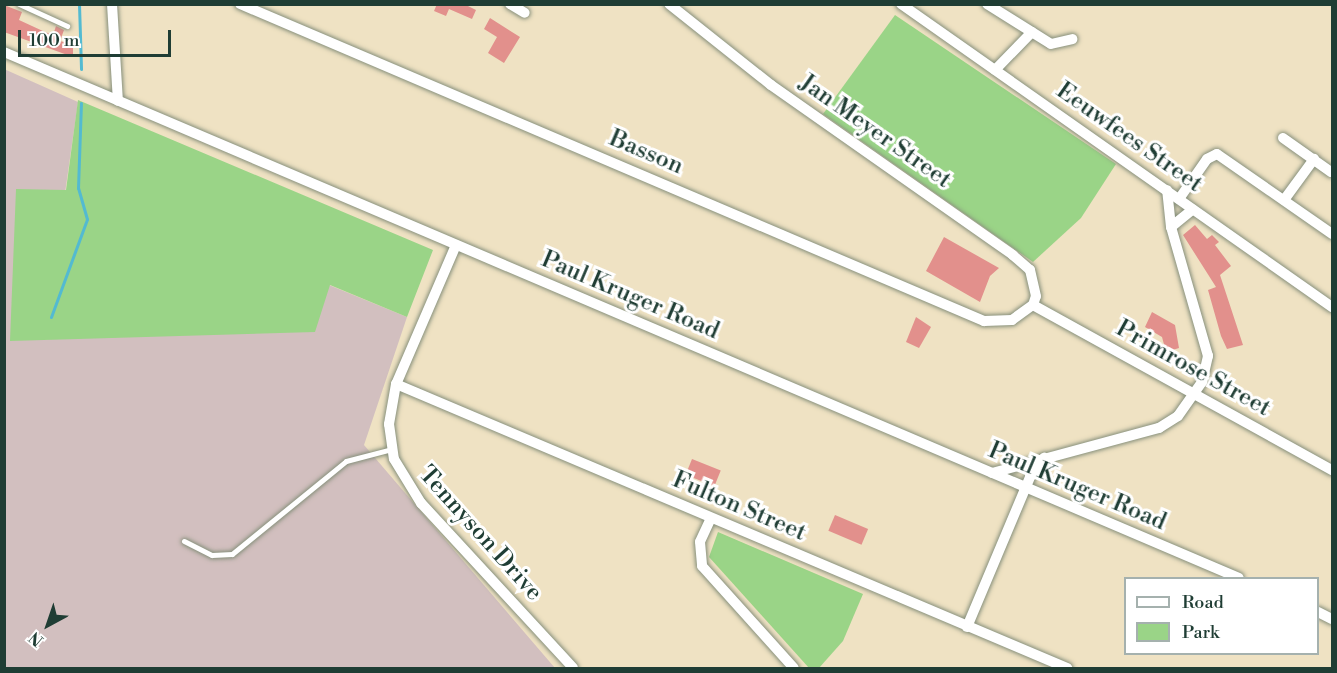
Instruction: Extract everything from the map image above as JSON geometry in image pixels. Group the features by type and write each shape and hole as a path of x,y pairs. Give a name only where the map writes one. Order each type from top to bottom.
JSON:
{"street":[{"path":"112,4 118,100"},
{"name":"Basson","path":"240,4 984,321 1012,320 1033,304"},
{"path":"510,4 525,13"},
{"name":"Jan Meyer Street","path":"669,4 771,85 1013,255 1030,270 1036,296 1033,304"},
{"name":"Eeuwfees Street","path":"902,4 1332,307"},
{"path":"987,4 1056,45 1072,39"},
{"path":"995,70 1032,32"},
{"name":"Paul Kruger Road","path":"4,52 1234,577"},
{"path":"1283,138 1331,172"},
{"path":"1179,199 1207,159 1217,154 1332,234"},
{"path":"1284,200 1314,159"},
{"path":"992,473 1159,428 1178,416 1195,394 1206,375 1208,356 1171,227 1167,190"},
{"path":"1171,227 1193,209"},
{"name":"Tennyson Drive","path":"456,244 396,384 392,449 398,471 415,495 573,669"},
{"name":"Primrose Street","path":"1033,304 1332,470"},
{"name":"Fulton Street","path":"396,384 1066,669"},
{"path":"968,627 1027,488 1044,458"},
{"path":"711,518 700,542 702,566 794,669"}],"lane":[{"path":"19,4 67,26"},
{"path":"38,13 42,4"},
{"path":"184,541 212,555 232,554 346,461 392,449"}],"shaded area":[{"path":"4,69 78,102 44,340 329,285 407,317 364,445 555,668 5,668"}],"green space":[{"path":"895,15 1116,164 1081,218 1033,262 823,114"},
{"path":"78,100 433,250 407,317 330,285 315,332 10,341 16,189 66,190"},
{"path":"718,532 863,594 843,641 819,668 809,668 709,557"}],"building":[{"path":"437,4 464,4 476,10 472,19 449,9 446,16 434,11"},
{"path":"4,5 22,12 19,20 45,32 53,35 56,26 64,30 60,41 73,45 73,57 4,32"},
{"path":"490,18 520,37 504,63 488,53 497,37 484,29"},
{"path":"1195,225 1207,239 1212,235 1219,242 1215,245 1231,266 1220,275 1243,345 1227,349 1221,336 1208,290 1216,287 1183,235"},
{"path":"944,237 999,268 990,276 980,302 926,271"},
{"path":"1152,312 1175,325 1179,348 1166,352 1162,337 1145,327"},
{"path":"916,317 931,327 919,348 906,342"},
{"path":"692,459 721,471 714,486 686,475"},
{"path":"835,515 868,529 861,545 828,531"}],"waterway":[{"path":"79,4 81,69"},
{"path":"51,317 87,219 78,188 81,103"}]}
